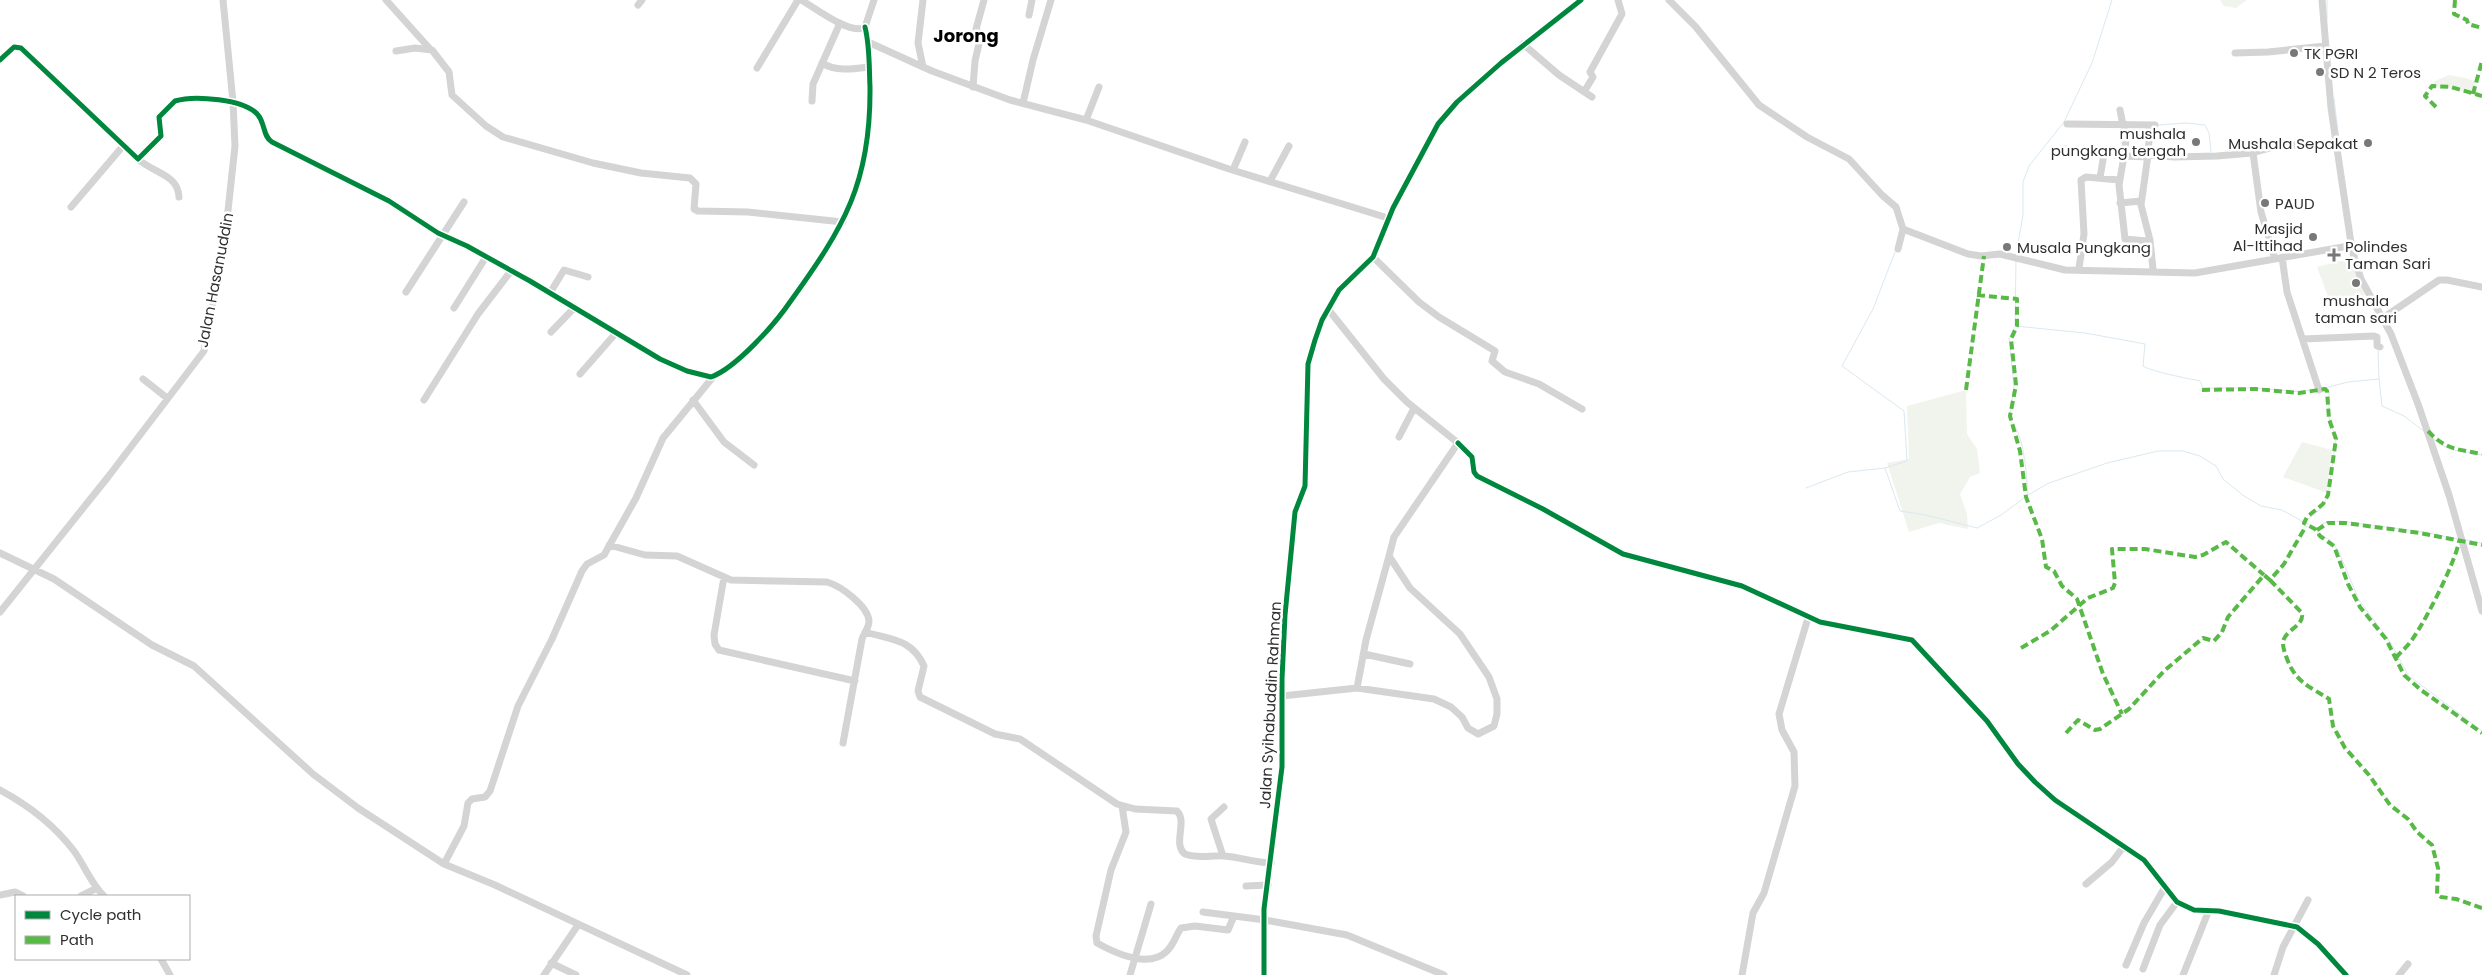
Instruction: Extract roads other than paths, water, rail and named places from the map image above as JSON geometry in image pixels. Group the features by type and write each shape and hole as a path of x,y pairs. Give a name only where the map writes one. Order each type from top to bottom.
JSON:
{"street":[{"path":"386,0 432,50 449,72 452,95 486,126 503,137 593,163 641,173 690,178 696,184 694,209 698,211 748,212 843,222"},
{"path":"444,864 464,826 468,803 472,799 485,797 490,791 518,706 552,639 582,571 587,564 602,557 610,545 636,498 663,438 713,377 769,330 821,260 843,222 860,179 869,133 869,67 865,27 874,0"},
{"path":"923,0 918,43 923,67"},
{"path":"973,87 975,61 981,35 976,30 984,0"},
{"path":"1029,15 1032,0"},
{"path":"1023,103 1033,60 1051,0"},
{"name":"Jalan Syihabuddin Rahman","path":"1264,975 1268,885 1282,767 1284,629 1294,520 1298,502 1305,486 1308,364 1315,340 1328,309 1339,290 1373,257 1388,218 1438,124 1457,102 1523,44 1581,0"},
{"path":"1584,92 1593,76 1590,72 1622,14 1618,0"},
{"path":"1669,0 1695,26 1759,105 1806,137 1849,159 1882,195 1896,207 1903,229 1898,249"},
{"path":"2322,0 2326,33 2325,46 2328,54 2352,245 2359,262 2362,283 2385,317 2429,435 2449,494 2482,611"},
{"name":"Jalan Hasanuddin","path":"0,612 200,357 206,343 230,205 235,146 234,102 223,1"},
{"path":"757,68 804,1 840,23 854,29 865,27"},
{"path":"812,101 813,84 840,23"},
{"path":"868,42 973,87 1086,120 1233,170 1388,218"},
{"path":"1523,44 1559,75 1592,97"},
{"path":"2235,54 2325,46"},
{"path":"0,60 14,47 21,48 138,159 151,170 172,178 177,185 179,197"},
{"path":"396,51 415,48 432,50"},
{"path":"822,63 828,67 841,69 869,67"},
{"path":"1086,120 1099,87"},
{"path":"138,159 161,136 159,117 175,101 206,99 234,102 248,106 262,121 269,140 378,195 443,235 575,307 671,365 701,376 713,377"},
{"path":"2120,110 2126,142 2119,180 2125,239 2147,241"},
{"path":"2067,124 2123,123 2152,125 2141,201 2150,240 2153,270"},
{"path":"1233,170 1245,142"},
{"path":"2064,149 2124,156 2174,157 2255,152 2281,145 2339,142"},
{"path":"71,207 123,146"},
{"path":"1270,181 1288,146"},
{"path":"2255,152 2261,212 2282,258 2287,292 2304,339 2318,388"},
{"path":"2100,178 2104,154"},
{"path":"2079,268 2084,234 2081,182 2084,178 2119,180"},
{"path":"2120,203 2141,201"},
{"path":"406,292 464,202"},
{"path":"1903,229 1968,254 1981,256 2000,254 2065,270 2195,273 2352,245"},
{"path":"454,308 486,257"},
{"path":"1373,257 1419,302 1439,317 1496,352 1492,361 1499,368 1540,384 1582,409"},
{"path":"550,293 564,270 588,277"},
{"path":"424,400 478,314 511,271"},
{"path":"2385,317 2430,285 2445,280 2482,287"},
{"path":"551,332 575,307"},
{"path":"1328,309 1384,379 1414,408 1458,443 1472,457 1474,472 1477,476 1543,509 1615,551 1667,567 1742,586 1808,618 1912,640 1987,721 2018,764 2035,782 2055,800 2151,866 2177,902 2194,910 2209,910 2293,925 2313,939 2346,975"},
{"path":"580,374 616,333"},
{"path":"2304,339 2374,336 2377,337 2379,347"},
{"path":"143,379 168,398"},
{"path":"693,400 724,442 754,465"},
{"path":"1399,437 1414,408"},
{"path":"1357,688 1394,537 1458,443"},
{"path":"610,545 644,555 676,556 724,578 742,581 820,581 832,583 865,609 869,620 843,743"},
{"path":"0,553 35,569 91,602 152,644 194,666 313,774 366,814 444,864 494,885 687,975"},
{"path":"1282,696 1357,688 1440,700 1451,707 1462,718 1467,727 1478,734 1492,728 1496,722 1497,699 1489,677 1460,634 1410,588 1389,556"},
{"path":"724,578 714,635 714,644 719,650 855,681"},
{"path":"1742,975 1754,913 1764,893 1795,786 1794,752 1782,730 1779,714 1808,618"},
{"path":"866,632 906,644 913,648 924,666 918,691 920,697 995,734 1020,739 1102,796 1122,806 1177,811 1181,817 1180,847 1182,852 1194,857 1223,856 1271,862"},
{"path":"1364,654 1410,664"},
{"path":"0,790 26,805 58,833 81,861 103,895"},
{"path":"1122,806 1126,832 1111,870 1096,940 1097,943 1116,952 1136,957 1152,958 1162,955 1169,949 1183,927 1228,930 1234,916"},
{"path":"1223,856 1210,819 1224,807"},
{"path":"2086,884 2112,862 2124,846"},
{"path":"1246,886 1268,885"},
{"path":"2126,965 2144,923 2165,887"},
{"path":"83,895 97,888"},
{"path":"0,895 15,892 21,895"},
{"path":"2274,975 2280,954 2293,925 2308,900"},
{"path":"2143,969 2160,925 2177,902"},
{"path":"1130,975 1150,904"},
{"path":"2183,975 2209,910"},
{"path":"1203,912 1265,920 1354,937 1444,975"},
{"path":"544,975 578,925"},
{"path":"162,960 170,975"},
{"path":"551,963 576,975"},
{"path":"2399,975 2408,964"}],"waterway":[{"path":"2016,255 2023,215 2023,182 2029,166 2064,122 2092,63 2112,0"},
{"path":"2327,0 2327,19"},
{"path":"2334,98 2339,141"},
{"path":"2158,125 2186,123 2205,125 2209,133 2211,152"},
{"path":"1885,468 1907,461 1904,411 1842,366 1873,309 1895,252"},
{"path":"2016,261 2015,326 2085,333 2145,344 2143,366 2162,373 2200,381 2203,388 2255,388 2301,392 2316,389"},
{"path":"2015,327 2009,338 2014,388 2009,419 2014,425 2022,444 2028,494"},
{"path":"2378,351 2379,379"},
{"path":"2325,388 2348,382 2379,379 2382,406 2404,416 2425,432"},
{"path":"2322,388 2329,392 2329,418 2336,439 2328,495 2322,508 2307,520 2307,524 2317,529 2323,523 2341,521 2458,539"},
{"path":"2433,439 2449,449 2482,455"},
{"path":"1806,488 1848,472 1885,468 1900,511 1926,515 1977,528 2001,515 2028,495 2049,483 2107,463 2158,451 2183,451 2200,456 2216,466 2223,479 2244,496 2261,506 2282,510 2307,524"},
{"path":"2317,532 2318,535 2329,539 2338,550 2359,600 2391,643 2408,675 2482,731"},
{"path":"2466,540 2482,543"}],"place":[{"name":"TK PGRI","path":"2294,53"},
{"name":"SD N 2 Teros","path":"2320,72"},
{"name":"mushala pungkang tengah","path":"2196,142"},
{"name":"Mushala Sepakat","path":"2368,143"},
{"name":"PAUD","path":"2265,203"},
{"name":"Masjid Al-Ittihad","path":"2313,237"},
{"name":"Musala Pungkang","path":"2007,247"},
{"name":"Polindes Taman Sari","path":"2334,255"},
{"name":"mushala taman sari","path":"2356,283"}],"district":[{"name":"Jorong","path":"966,35"}]}
